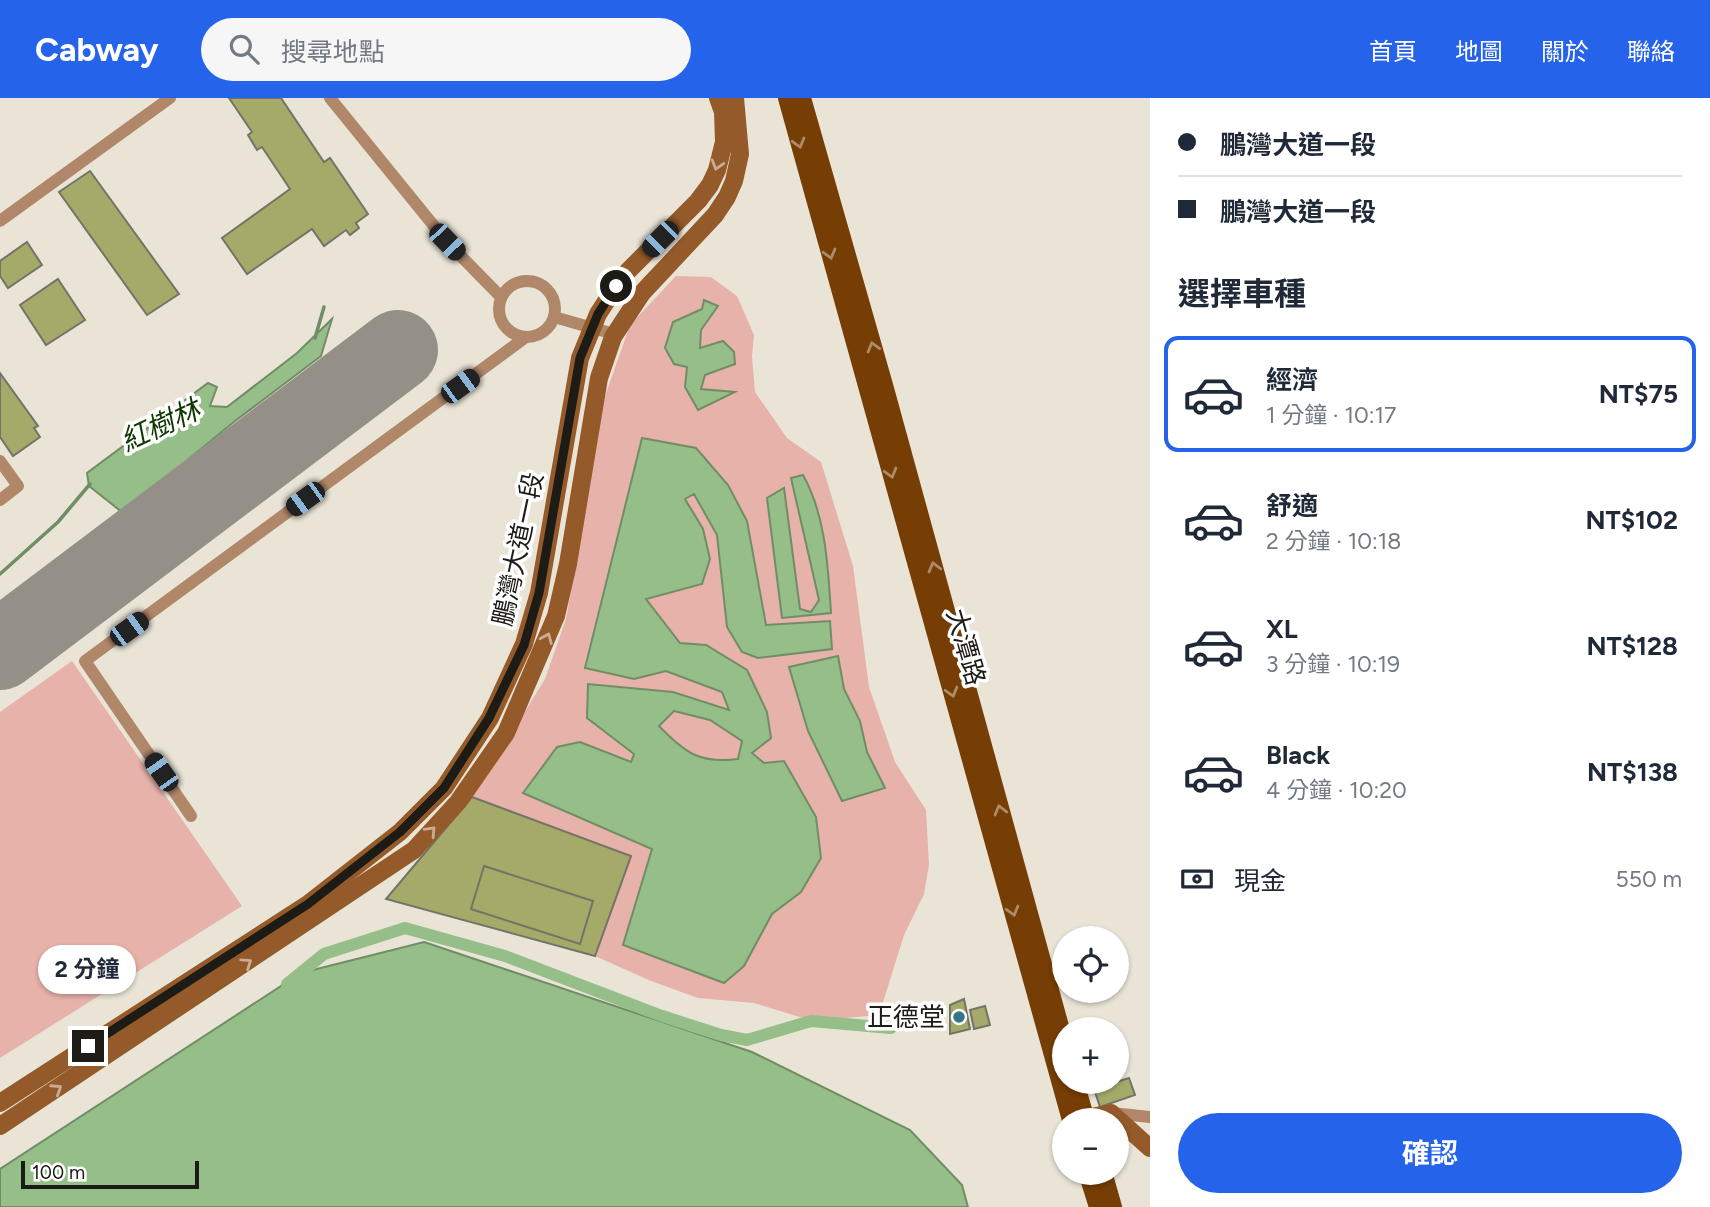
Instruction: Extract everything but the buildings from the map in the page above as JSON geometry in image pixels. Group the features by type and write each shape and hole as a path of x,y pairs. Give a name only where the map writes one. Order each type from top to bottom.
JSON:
{"main road":[{"path":"787,98 819,186"},
{"path":"802,98 819,186"},
{"name":"大潭路","path":"819,186 1057,1017"},
{"name":"大潭路","path":"819,186 1077,1108"},
{"path":"1091,1185 1098,1207"},
{"path":"1106,1185 1113,1207"}],"street":[{"path":"0,221 170,98"},
{"path":"330,98 447,242 501,297"},
{"name":"鵬灣大道一段","path":"0,1103 308,904 400,832 444,788 489,718 524,645 539,593 580,358 598,314 622,277 698,201 710,185 724,142 723,112 718,98"},
{"name":"鵬灣大道一段","path":"0,1126 415,850 458,802 506,733 556,616 568,564 599,378 614,334 642,293 715,215 734,181 740,154 734,98"},
{"path":"191,816 85,662 526,337 543,332 554,317 553,299 541,285 523,281 514,284 501,297 499,306 503,324 509,331 526,337"},
{"path":"554,317 614,334"},
{"path":"0,461 18,486 0,500"},
{"path":"1129,1115 1150,1117"},
{"path":"1129,1129 1150,1148"}],"shaded area":[{"path":"676,276 711,277 737,296 754,335 752,356 755,392 787,438 821,462 853,566 869,687 895,762 926,810 929,865 924,894 904,935 879,1015 813,1021 754,1003 698,998 595,956 631,856 472,797 545,679 566,619 604,399 630,325"},
{"path":"72,661 242,906 0,1058 0,712"}],"water":[{"path":"704,300 718,306 701,330 700,348 723,341 734,352 735,364 705,375 701,389 735,392 698,410 685,387 687,367 674,364 665,348 673,322 702,309"},
{"path":"332,319 321,356 235,421 123,513 89,486 87,473 208,383 217,387 210,406 227,407 297,353"},
{"path":"642,438 696,448 728,485 747,521 766,625 830,621 832,649 758,658 742,652 727,627 717,535 694,494 685,499 703,529 710,559 702,584 646,599 680,643 706,645 747,670 767,712 771,738 752,753 764,763 784,761 816,817 821,858 801,892 772,914 744,966 724,983 623,945 652,849 523,793 557,747 580,742 631,762 634,754 587,718 588,684 673,692 729,710 722,692 666,671 634,679 585,668","holes":["674,711 710,720 742,741 738,759 703,758 685,750 659,726"]},
{"path":"803,475 817,507 821,525 831,613 782,618 767,498 784,488 800,609 811,612 819,600 791,478"},
{"path":"838,656 844,689 860,721 867,752 885,788 842,801 808,731 789,667"},
{"path":"424,942 752,1052 910,1130 962,1185 968,1207 0,1207 0,1169 301,973"}],"waterway":[{"name":"紅樹林","path":"315,338 324,307"},
{"name":"紅樹林","path":"0,574 58,522 90,484"},
{"path":"287,984 324,954 405,928 505,956 662,1016 721,1035 747,1040 811,1021 891,1028"}],"runway":[{"path":"0,650 398,350"}],"place":[{"name":"正德堂","path":"959,1017"}],"route":[{"path":"88,1046 308,904 400,832 444,788 489,718 524,645 539,593 580,358 598,314 616,286"}]}
